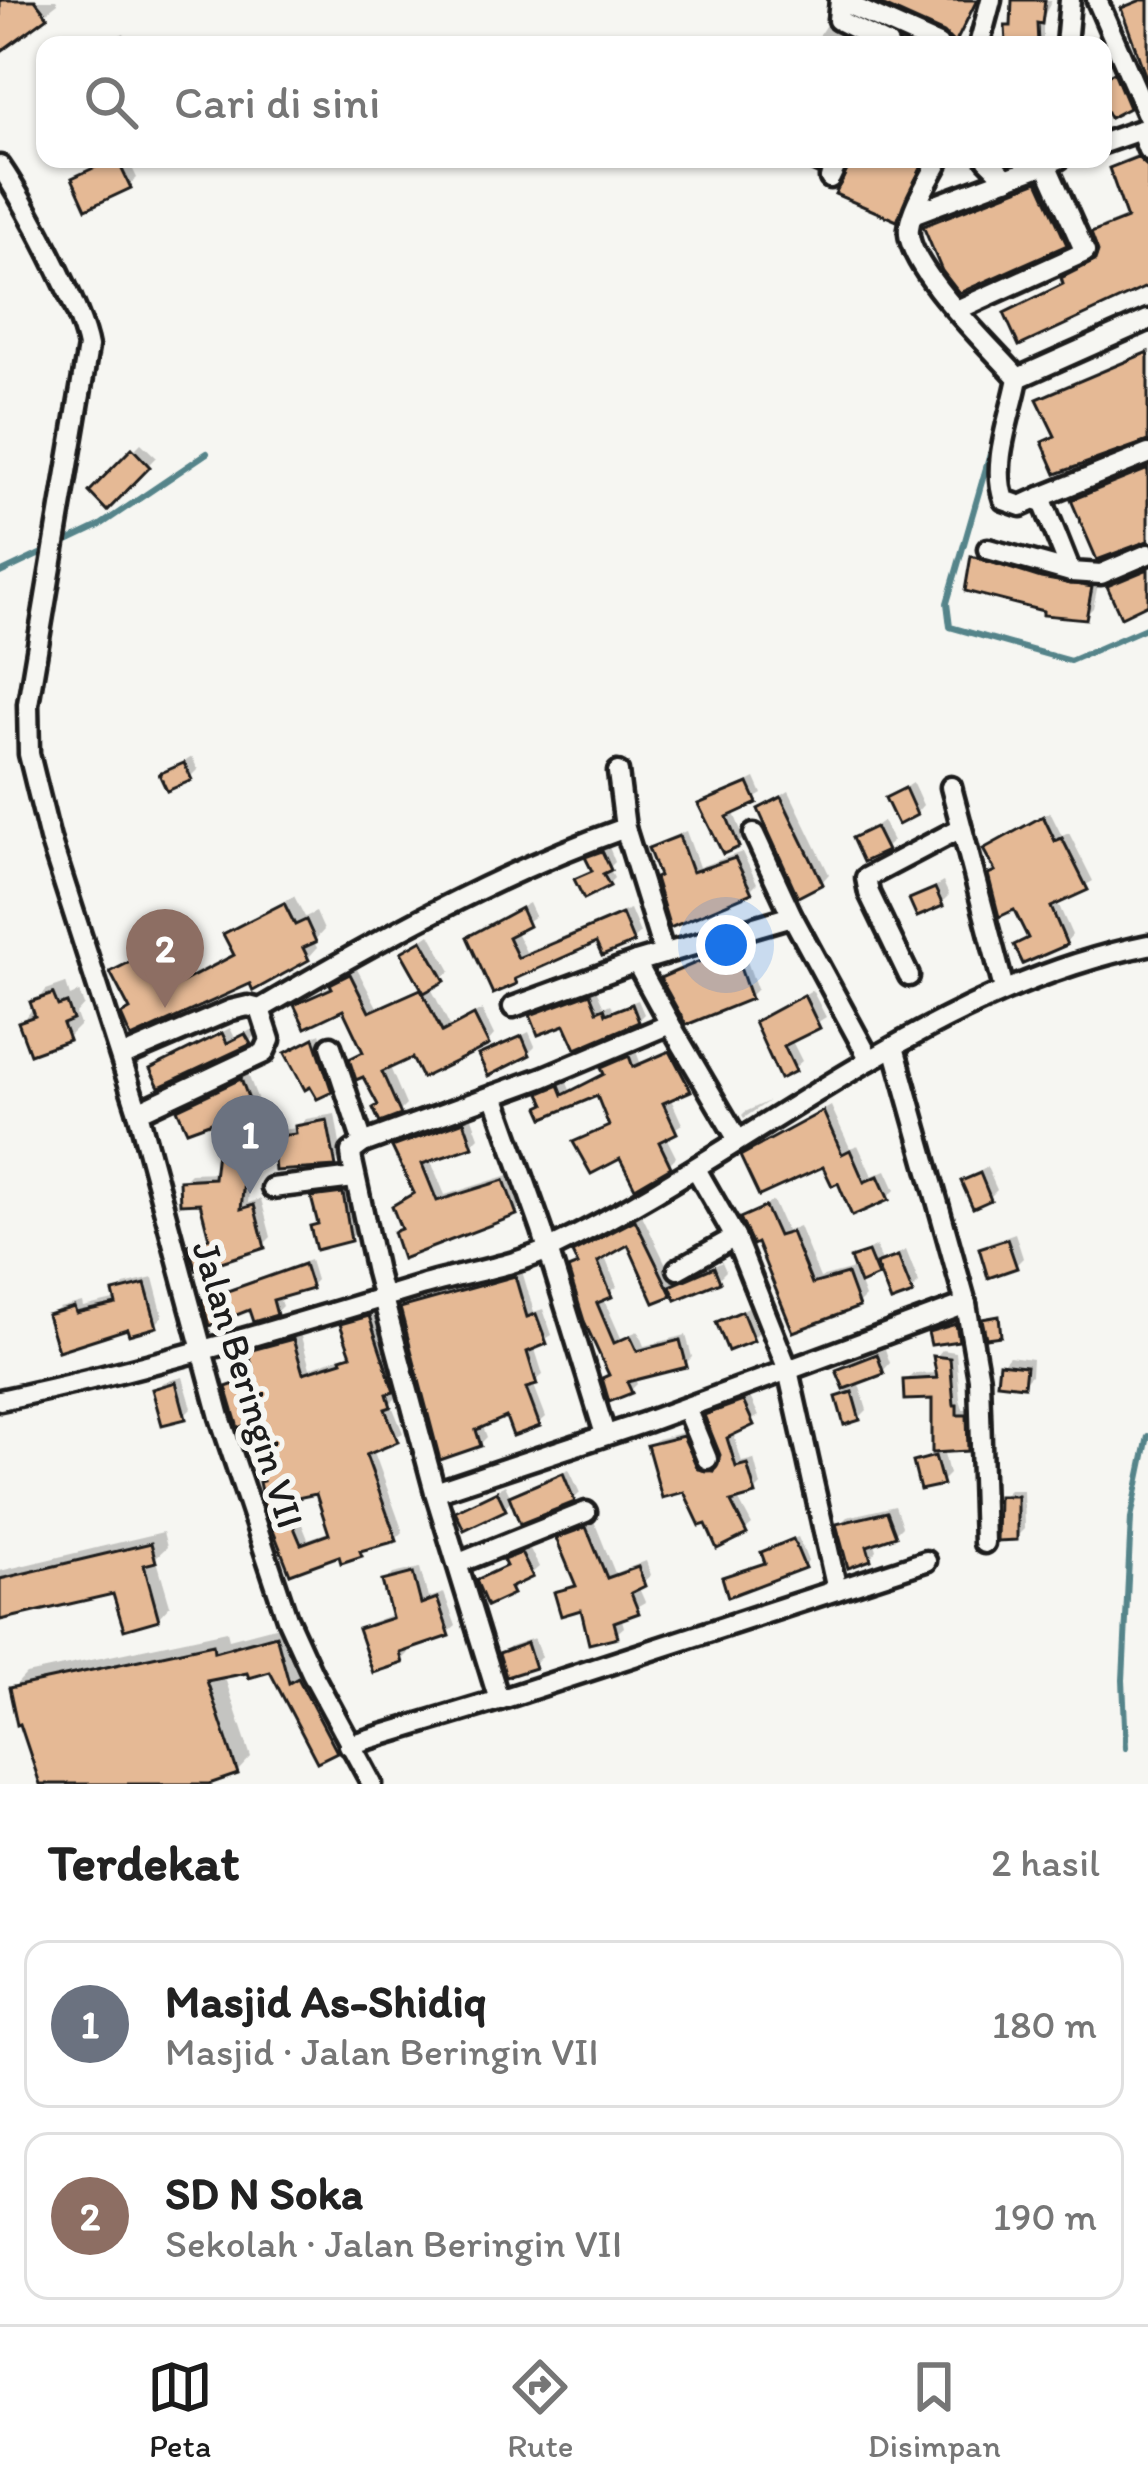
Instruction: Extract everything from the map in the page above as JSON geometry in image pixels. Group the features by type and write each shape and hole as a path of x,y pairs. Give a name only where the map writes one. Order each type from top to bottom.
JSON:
{"street":[{"path":"870,36 838,20 840,0 918,36"},
{"path":"982,36 991,0"},
{"path":"1067,36 1070,0"},
{"path":"1097,0 1148,117"},
{"path":"1112,63 1126,59"},
{"path":"1112,140 1140,130 1148,150"},
{"name":"Jalan Beringin VII","path":"0,166 87,339 28,704 27,737 50,839 138,1112 200,1349 287,1618 372,1784"},
{"path":"830,178 835,168"},
{"path":"936,168 909,225 910,250 925,274 1018,378"},
{"path":"996,168 1007,179"},
{"path":"915,212 1034,168"},
{"path":"959,309 1085,252 1055,168"},
{"path":"1018,378 1148,320"},
{"path":"1018,378 998,484 1004,500 1021,506 1148,454"},
{"path":"1040,497 1071,572"},
{"path":"988,548 1071,572 1101,574 1148,554"},
{"path":"618,772 625,828 664,954"},
{"path":"951,788 1004,989"},
{"path":"121,1057 231,1010 260,1009 443,910 571,847 625,828"},
{"path":"910,976 866,878 959,829"},
{"path":"754,834 791,916 871,1060"},
{"path":"513,1007 637,962 791,916"},
{"path":"0,1400 200,1349 380,1286 545,1241 695,1169 733,1133 1004,989 1093,956 1148,945"},
{"path":"637,962 733,1133"},
{"path":"138,1112 264,1053 270,1040 260,1009"},
{"path":"499,1700 434,1492 380,1286 351,1152 670,1024"},
{"path":"331,1046 364,1143"},
{"path":"894,1048 966,1304 979,1379 984,1543"},
{"path":"494,1095 604,1434"},
{"path":"695,1169 735,1237 788,1370 837,1590"},
{"path":"272,1189 354,1178"},
{"path":"678,1269 735,1237"},
{"path":"434,1492 686,1408 966,1304"},
{"path":"686,1408 707,1459"},
{"path":"459,1563 586,1512"},
{"path":"350,1745 926,1561"}],"building":[{"path":"0,0 35,0 48,17 0,52"},
{"path":"871,0 977,0 959,36"},
{"path":"1012,0 1045,0 1038,36 1006,36 1005,26 1011,26"},
{"path":"1148,0 1148,83 1121,8"},
{"path":"1112,73 1129,108 1112,117"},
{"path":"1137,157 1148,167 1148,286 1019,346 1004,313 1063,284 1061,278 1095,261 1098,252 1091,233 1127,219 1112,167"},
{"path":"94,168 121,168 131,188 86,209 72,178"},
{"path":"848,168 921,168 897,221 835,194"},
{"path":"1038,181 1067,245 959,293 942,271 923,226"},
{"path":"1148,352 1148,441 1056,474 1042,442 1055,436 1037,399"},
{"path":"132,448 150,467 107,511 89,492"},
{"path":"1148,469 1148,541 1097,560 1071,500"},
{"path":"971,556 1041,578 1092,587 1086,619 1043,615 1043,611 965,591"},
{"path":"1148,569 1148,604 1121,617 1107,586"},
{"path":"184,763 192,780 167,791 159,774"},
{"path":"748,783 757,803 727,817 739,847 723,854 698,804"},
{"path":"905,788 917,815 898,825 885,798"},
{"path":"781,797 823,884 798,897 758,809"},
{"path":"1043,816 1055,841 1062,838 1088,890 1051,907 1067,945 1023,964 1014,945 1028,938 1014,910 999,917 988,874 995,871 983,849"},
{"path":"875,827 887,851 863,862 852,838"},
{"path":"679,836 692,872 735,858 752,893 670,928 648,848"},
{"path":"602,851 611,870 603,874 610,886 584,899 574,879 592,871 585,857"},
{"path":"935,888 943,906 917,917 909,899"},
{"path":"284,903 295,925 306,920 316,942 303,948 309,960 253,991 250,984 131,1038 121,1015 130,1010 110,972 146,954 165,991 234,955 223,934"},
{"path":"521,908 529,926 508,937 518,958 622,914 634,943 602,956 596,943 515,979 517,984 493,994 467,937"},
{"path":"422,940 445,981 424,993 401,952"},
{"path":"735,953 751,999 686,1025 660,978 712,956 714,960"},
{"path":"350,974 369,1012 421,989 442,1032 474,1015 489,1045 422,1078 412,1058 382,1072 401,1115 380,1123 373,1108 378,1105 363,1077 356,1080 349,1059 363,1052 343,1010 305,1028 294,1005"},
{"path":"590,993 597,1011 604,1008 606,1014 632,1004 639,1022 576,1049 565,1025 538,1035 530,1015"},
{"path":"53,994 58,1006 67,1003 73,1020 63,1024 69,1040 30,1054 18,1022 35,1016 30,1002"},
{"path":"804,995 820,1028 784,1046 796,1071 780,1079 754,1022"},
{"path":"222,1033 227,1043 245,1034 251,1044 159,1087 150,1069"},
{"path":"522,1036 530,1055 488,1076 478,1055"},
{"path":"314,1038 332,1092 317,1099 310,1087 305,1090 285,1053"},
{"path":"670,1051 691,1091 663,1103 677,1133 659,1142 671,1167 635,1188 620,1159 591,1174 573,1142 609,1126 597,1096 544,1118 540,1093 559,1085 563,1095 604,1074 601,1068 629,1056 633,1067"},
{"path":"241,1079 254,1113 220,1126 220,1119 187,1131 177,1109"},
{"path":"823,1111 842,1154 850,1150 864,1182 878,1176 889,1200 852,1216 838,1183 832,1186 823,1167 759,1196 740,1156"},
{"path":"327,1120 336,1167 275,1171 274,1160 246,1162 241,1209 254,1205 265,1248 196,1270 188,1245 209,1238 200,1203 180,1204 179,1180 214,1178 218,1143 296,1134 295,1126"},
{"path":"464,1121 473,1147 422,1164 437,1201 504,1180 517,1215 402,1259 393,1232 401,1229 392,1206 414,1193 392,1147"},
{"path":"980,1173 991,1200 973,1208 961,1181"},
{"path":"343,1193 351,1241 316,1250 310,1226 318,1224 311,1197"},
{"path":"765,1207 778,1236 791,1232 812,1284 847,1274 859,1307 793,1332 757,1243 753,1245 740,1218"},
{"path":"635,1220 672,1296 654,1303 628,1245 598,1262 612,1297 597,1303 614,1343 630,1336 637,1351 680,1340 687,1367 627,1382 632,1393 609,1402 602,1378 609,1375 584,1321 568,1269 578,1265 572,1253"},
{"path":"1007,1239 1017,1268 988,1278 979,1248"},
{"path":"868,1252 878,1276 860,1284 850,1258"},
{"path":"898,1256 913,1294 891,1302 876,1264"},
{"path":"304,1264 312,1289 273,1300 277,1315 253,1322 249,1310 209,1326 202,1300"},
{"path":"714,1267 720,1282 676,1300 670,1286"},
{"path":"515,1276 527,1317 536,1314 547,1344 527,1352 537,1385 526,1388 540,1426 513,1436 506,1417 476,1430 481,1446 440,1460 400,1308"},
{"path":"145,1284 157,1327 129,1335 127,1329 58,1351 47,1315 74,1307 76,1313 116,1304 113,1292"},
{"path":"742,1311 754,1341 728,1351 716,1322"},
{"path":"369,1316 394,1392 387,1394 391,1407 385,1409 398,1442 366,1455 397,1541 360,1551 362,1556 341,1563 339,1556 290,1574 265,1510 259,1482 263,1481 243,1426 238,1428 226,1387 255,1377 248,1351 293,1339 303,1373 342,1361 351,1355 340,1324","holes":["316,1494 329,1534 301,1544 283,1501"]},
{"path":"999,1316 1001,1336 986,1338 982,1319"},
{"path":"956,1324 959,1341 931,1345 928,1332"},
{"path":"877,1354 884,1374 844,1389 836,1370"},
{"path":"933,1356 950,1358 954,1405 957,1415 967,1415 968,1451 932,1453 932,1399 904,1400 903,1380 937,1378"},
{"path":"999,1363 1026,1366 1024,1386 997,1383"},
{"path":"176,1382 186,1419 162,1425 152,1389"},
{"path":"852,1392 860,1420 844,1425 836,1397"},
{"path":"743,1401 754,1425 727,1438 736,1467 747,1464 756,1495 731,1502 747,1534 717,1549 684,1492 662,1498 647,1445 683,1436 698,1469 713,1471 720,1455 704,1415"},
{"path":"935,1456 943,1485 920,1490 913,1462"},
{"path":"563,1473 575,1502 520,1524 509,1496"},
{"path":"497,1491 506,1510 464,1530 455,1511"},
{"path":"998,1496 1017,1496 1017,1540 997,1541"},
{"path":"887,1512 896,1536 867,1546 871,1560 848,1568 836,1524"},
{"path":"586,1527 607,1578 638,1567 645,1586 631,1593 639,1613 614,1622 618,1637 589,1644 581,1610 561,1616 554,1592 576,1586 556,1538"},
{"path":"793,1539 805,1568 728,1597 722,1577 765,1563 761,1552"},
{"path":"151,1543 156,1562 144,1565 159,1620 124,1630 113,1594 0,1620 0,1579"},
{"path":"521,1553 533,1577 510,1588 513,1594 487,1606 476,1580"},
{"path":"413,1573 421,1604 437,1598 450,1636 400,1653 403,1663 373,1673 358,1629 392,1618 382,1581"},
{"path":"276,1635 289,1683 298,1678 337,1752 317,1762 270,1672 249,1678 247,1673 207,1681 238,1774 209,1784 40,1784 17,1725 9,1688 213,1644 214,1652"},
{"path":"527,1643 535,1668 506,1677 499,1653"}],"waterway":[{"path":"996,433 947,603 950,627 1070,661 1148,627"},
{"path":"0,573 99,526 207,453"},
{"path":"1126,1748 1123,1680 1131,1518 1148,1436"}],"place":[{"name":"SD N Soka","path":"165,1008"},
{"name":"Masjid As-Shidiq","path":"250,1194"}]}
